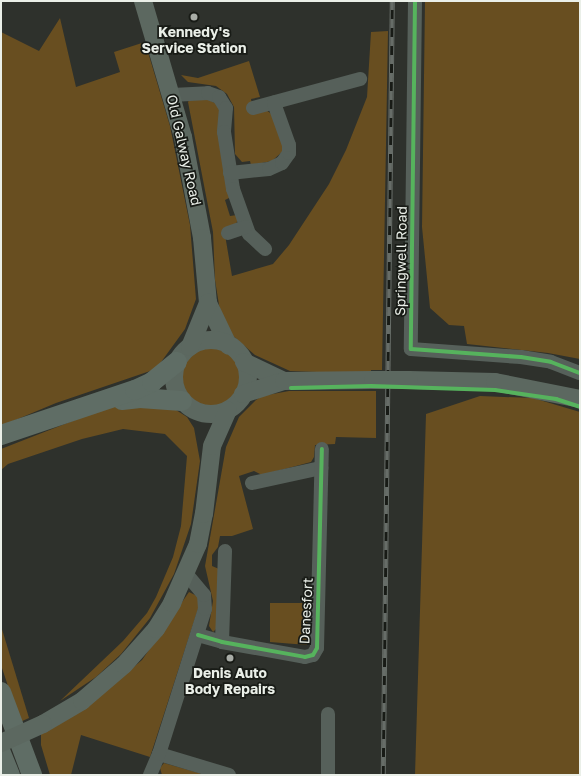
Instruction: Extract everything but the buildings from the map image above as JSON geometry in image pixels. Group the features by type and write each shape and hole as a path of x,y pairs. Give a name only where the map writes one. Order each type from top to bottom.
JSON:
{"highway":[{"path":"1,435 135,390 152,382 177,362"},
{"path":"1,442 115,401 140,398 182,401"},
{"path":"1,692 32,775"},
{"path":"1,753 10,775"}],"main road":[{"name":"Old Galway Road","path":"143,1 172,95 197,206 208,303"},
{"path":"208,303 228,345 244,362 284,381"},
{"path":"208,303 190,347 177,362 174,377 176,389 182,401 199,412 216,414 228,410"},
{"path":"190,347 205,341 228,345"},
{"path":"243,394 247,374 244,362"},
{"path":"1,743 43,724 82,701 124,665 156,629 187,575 198,544 204,514 212,446 228,410 243,394 284,381 409,380 495,382 580,399"},
{"path":"199,412 212,446"}],"street":[{"name":"Springwell Road","path":"416,1 411,349 521,357 551,362 580,373"},
{"path":"253,108 360,79"},
{"path":"172,95 208,93 219,97 226,108 224,132 230,173 245,227 265,249"},
{"path":"230,173 269,169 282,163 288,152 289,144 274,103"},
{"path":"228,232 245,227"},
{"name":"Danesfort","path":"198,634 222,642 305,657 313,655 317,648 322,450"},
{"path":"252,483 321,468"},
{"path":"222,642 226,551"},
{"path":"150,775 159,754 198,634 204,598 194,581 187,575"},
{"path":"328,714 328,775"},
{"path":"159,754 229,775"}],"shaded area":[{"path":"425,1 580,1 580,359 548,353 467,344 464,326 449,325 430,308 422,227"},
{"path":"60,18 76,87 120,72 114,52 145,42 170,126 190,225 196,299 185,329 156,369 56,403 1,426 1,32 39,51"},
{"path":"388,31 382,370 371,370 371,374 290,371 255,355 233,336 220,311 215,280 213,232 188,102 190,99 207,99 215,103 220,109 231,197 225,200 230,216 237,215 238,219 236,224 224,229 232,276 273,264 289,245 329,184 346,150 367,97 371,32"},
{"path":"249,61 260,97 251,99 253,110 266,110 273,115 281,134 283,151 272,161 251,165 250,161 242,162 235,154 234,107 227,94 216,86 188,82 181,75 198,78"},
{"path":"209,345 221,348 232,354 238,365 241,377 238,389 232,400 221,406 209,409 197,406 186,400 180,389 177,377 180,365 186,354 197,348"},
{"path":"289,391 376,391 376,438 336,437 335,444 315,445 314,457 311,462 262,475 254,471 239,476 253,529 232,536 220,536 218,547 212,555 212,566 219,569 216,629 213,632 209,626 213,601 205,566 226,447 239,417 256,400 262,396"},
{"path":"480,396 533,398 580,412 580,775 415,775 426,414"},
{"path":"122,404 176,410 187,417 194,428 200,461 191,524 174,574 150,618 121,654 96,677 60,701 123,641 147,613 156,597 173,557 181,526 187,456 165,434 123,429 82,439 8,464 1,470 1,449 103,409"},
{"path":"189,592 197,596 200,603 150,757 81,735 71,775 50,775 41,745 41,734 142,660"},
{"path":"270,603 308,603 307,645 270,642"},
{"path":"1,626 29,718 20,722 1,665"},
{"path":"164,763 206,775 162,775 160,768"}],"railway":[{"path":"383,775 392,1"}],"cycle path":[{"path":"415,1 411,349 521,357 551,362 580,373"},
{"path":"291,388 371,386 495,390 556,399 580,407"},
{"path":"198,635 222,642 305,657 313,655 317,648 322,449"}],"place":[{"name":"Kennedy's Service Station","path":"194,17"},
{"name":"Denis Auto Body Repairs","path":"230,658"}]}
